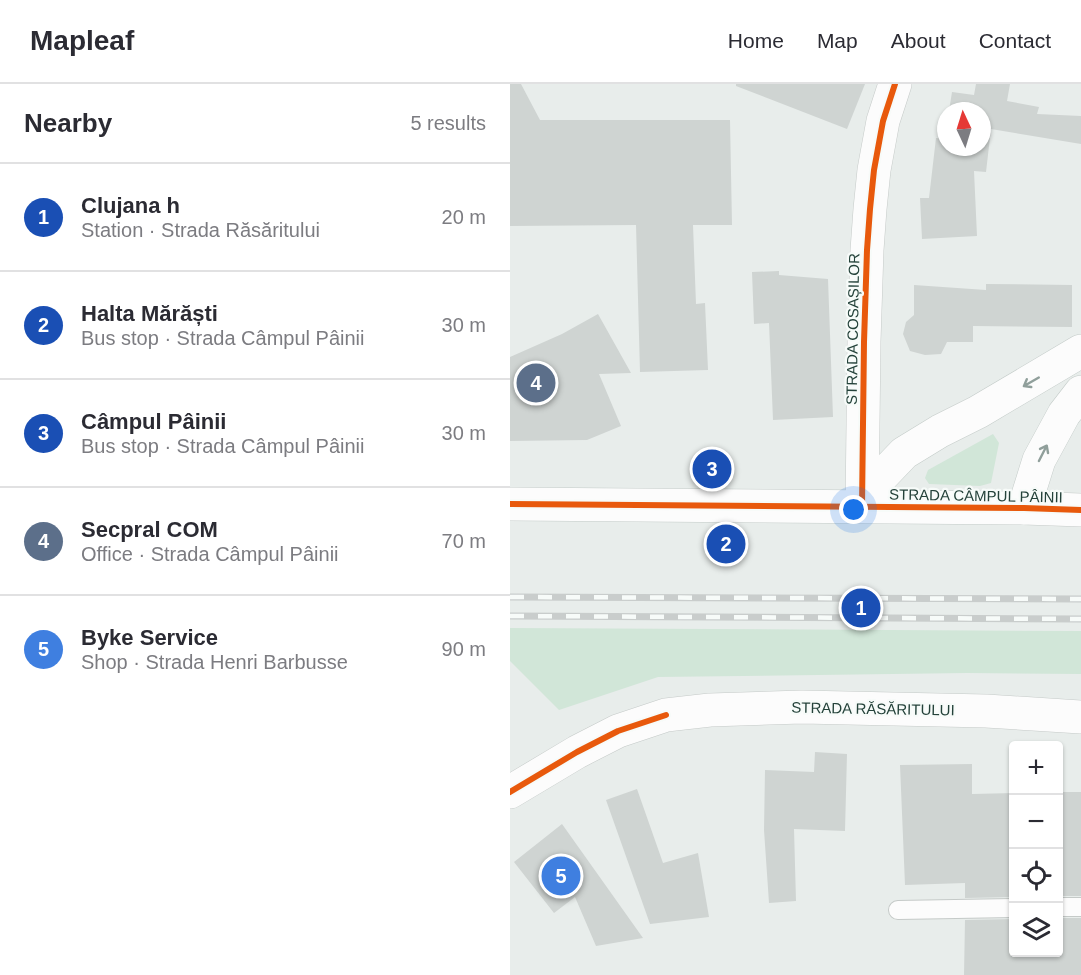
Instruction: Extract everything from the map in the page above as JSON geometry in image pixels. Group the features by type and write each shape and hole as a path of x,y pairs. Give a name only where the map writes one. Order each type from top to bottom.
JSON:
{"street":[{"name":"STRADA COSAȘILOR","path":"862,506 864,342 869,228 874,170 883,121 895,84"},
{"name":"STRADA CÂMPUL PÂINII","path":"862,506 881,477 904,453 1081,351"},
{"name":"STRADA CÂMPUL PÂINII","path":"1024,508 1039,460 1064,414 1081,392"},
{"name":"STRADA CÂMPUL PÂINII","path":"510,504 1081,510"},
{"name":"STRADA RĂSĂRITULUI","path":"510,792 577,752 618,731 666,715 710,710 802,707 986,711 1081,717"}],"lane":[{"path":"1063,907 1081,907"},
{"path":"898,910 1009,908"}],"green space":[{"path":"993,434 999,443 991,483 980,486 929,484 925,478 928,470"},
{"path":"510,628 1081,631 1081,674 967,673 658,677 559,710 510,661"}],"building":[{"path":"510,84 521,84 540,120 730,120 732,225 693,225 696,304 705,303 708,370 640,372 636,225 510,226"},
{"path":"736,84 865,84 847,129 736,86"},
{"path":"976,84 1010,84 1007,101 1039,107 1037,114 1081,116 1081,144 991,129 991,102 950,102 952,92 974,95"},
{"path":"936,138 937,156 988,156 986,172 974,171 977,236 922,239 920,198 929,198"},
{"path":"779,271 779,275 828,279 833,417 773,420 769,323 754,324 752,272"},
{"path":"986,284 1072,285 1072,327 973,326 973,342 947,342 941,354 925,355 910,351 903,334 906,322 914,315 914,285 986,290"},
{"path":"598,314 631,373 599,374 621,426 587,440 510,441 510,357 562,334"},
{"path":"815,752 847,754 845,831 794,829 796,901 769,903 764,830 765,770 814,772"},
{"path":"972,764 972,794 1009,793 1009,897 965,898 965,883 905,885 900,765"},
{"path":"637,789 663,863 698,853 709,917 650,924 606,800"},
{"path":"1063,792 1081,792 1081,896 1063,896"},
{"path":"562,824 643,938 596,946 575,897 554,913 514,862"},
{"path":"1063,918 1081,918 1081,975 964,975 965,920 1009,919 1009,957 1063,957"}],"railway":[{"path":"510,597 1081,599"},
{"path":"510,616 1081,619"}],"cycle path":[{"path":"862,506 864,342 870,209 883,121 895,84"},
{"path":"510,504 1081,510"},
{"path":"510,792 577,752 618,731 666,715"}],"place":[{"name":"Secpral COM","path":"536,383"},
{"name":"Câmpul Pâinii","path":"712,469"},
{"name":"Halta Mărăști","path":"726,544"},
{"name":"Clujana h","path":"861,608"},
{"name":"Byke Service","path":"561,876"}]}
